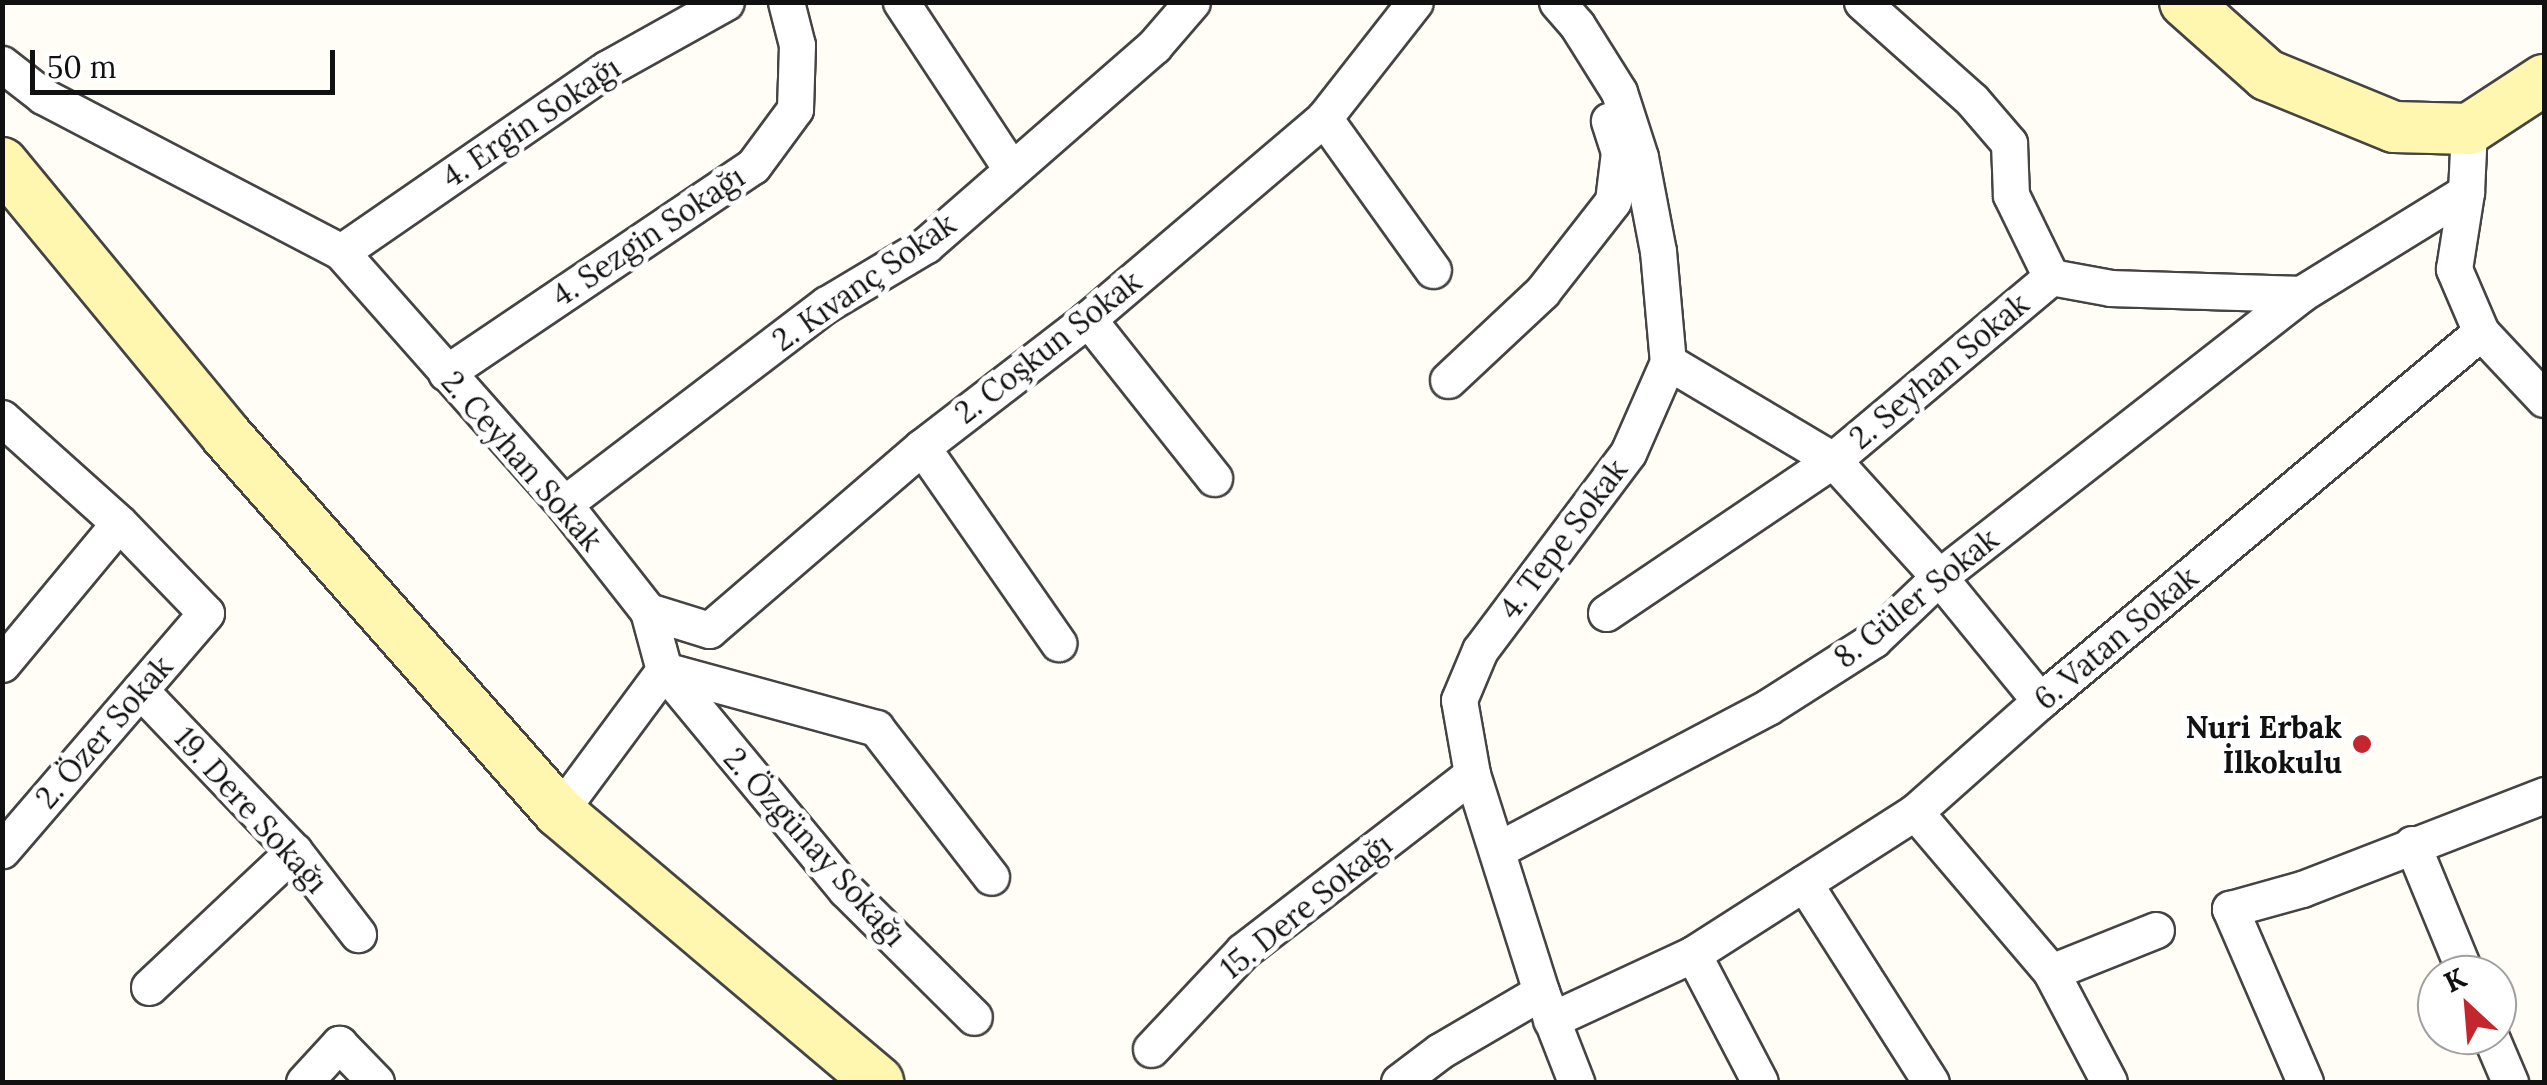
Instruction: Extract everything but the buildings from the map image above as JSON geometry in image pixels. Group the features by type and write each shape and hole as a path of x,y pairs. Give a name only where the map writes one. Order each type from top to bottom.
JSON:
{"main road":[{"path":"2185,2 2267,76 2394,126 2469,130 2544,80"},
{"path":"2,163 226,435 559,812 878,1082"}],"street":[{"name":"4. Ergin Sokağı","path":"341,252 608,68 726,2"},
{"name":"4. Sezgin Sokağı","path":"446,373 753,166 795,109 798,45 786,2"},
{"path":"901,2 1011,169"},
{"name":"2. Kıvanç Sokak","path":"564,504 827,304 926,245 1154,46 1192,2"},
{"name":"2. Coşkun Sokak","path":"648,611 709,630 922,447 1088,320 1324,118 1415,2"},
{"path":"1448,380 1542,292 1613,201 1619,152 1604,105 1544,2"},
{"name":"4. Tepe Sokak","path":"1557,2 1578,25 1619,92 1640,157 1658,251 1668,362 1628,453 1480,650 1460,700 1472,774 1546,1006 1576,1082"},
{"path":"1862,2 1972,100 2008,143 2011,194 2051,277"},
{"name":"2. Ceyhan Sokak","path":"2,64 43,96 341,252 564,504 648,611 664,670"},
{"path":"1324,118 1433,270"},
{"path":"2469,130 2466,192 2454,269 2481,332 2544,399"},
{"path":"2301,294 2466,192"},
{"name":"2. Seyhan Sokak","path":"1606,613 1833,460 2051,277 2111,288 2301,294"},
{"name":"8. Güler Sokak","path":"1498,850 1768,707 1873,640 1939,577 2301,294"},
{"path":"1088,320 1214,478"},
{"name":"6. Vatan Sokak","path":"1398,1082 1440,1050 1546,1006 1694,954 1914,812 2040,701 2481,332"},
{"path":"1668,362 1833,460 1939,577 2040,701"},
{"path":"2,418 119,523 2,664"},
{"path":"922,447 1058,643"},
{"name":"2. Özer Sokak","path":"2,850 206,613 119,523"},
{"path":"559,812 664,670 876,728 991,877"},
{"name":"2. Özgünay Sokağı","path":"664,670 846,890 974,1017"},
{"name":"19. Dere Sokağı","path":"140,690 294,850 358,934"},
{"name":"15. Dere Sokağı","path":"1151,1049 1243,950 1472,774"},
{"path":"2305,1082 2230,909 2302,888 2544,795"},
{"path":"1914,812 2050,972 2109,1082"},
{"path":"2412,844 2458,955"},
{"path":"150,987 294,850"},
{"path":"1804,883 1931,1082"},
{"path":"2050,972 2156,930"},
{"path":"1694,954 1760,1082"},
{"path":"304,1082 339,1044 376,1082"},
{"path":"2499,1055 2510,1082"}],"place":[{"name":"Nuri Erbak İlkokulu","path":"2362,744"}]}
